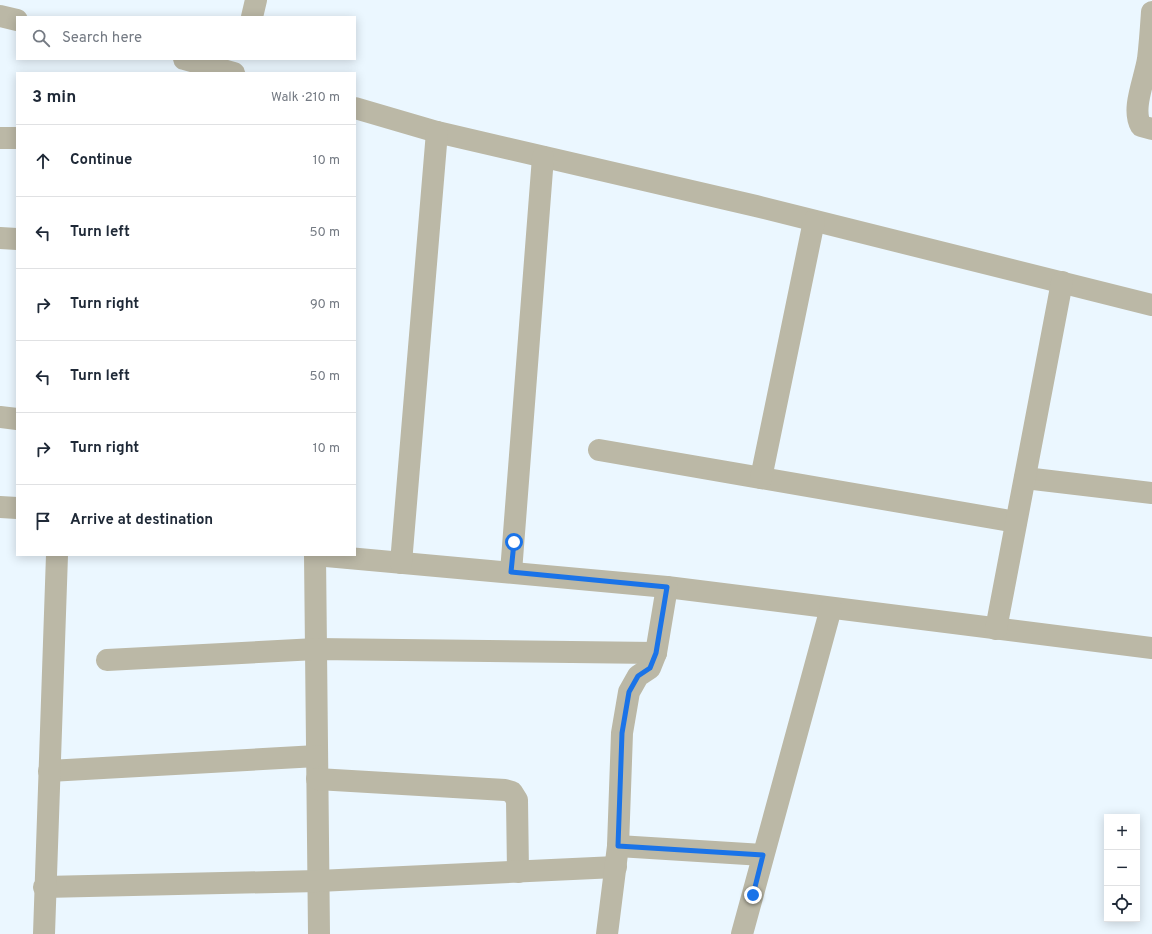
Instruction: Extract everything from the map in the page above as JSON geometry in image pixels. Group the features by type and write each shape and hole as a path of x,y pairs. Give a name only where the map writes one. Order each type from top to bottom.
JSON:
{"street":[{"path":"252,16 256,0"},
{"path":"1152,12 1150,60 1138,105 1137,119 1141,126 1152,130"},
{"path":"188,60 230,72"},
{"path":"234,72 240,60"},
{"path":"356,108 437,132 814,221 1152,305"},
{"path":"401,563 437,132"},
{"path":"0,138 16,138"},
{"path":"511,572 542,157"},
{"path":"761,478 814,221"},
{"path":"0,238 16,238"},
{"path":"996,629 1062,282"},
{"path":"0,417 16,419"},
{"path":"599,450 1016,522"},
{"path":"1024,478 1152,493"},
{"path":"0,507 16,508"},
{"path":"44,934 44,887 57,556"},
{"path":"315,556 319,934"},
{"path":"326,556 667,587 1152,648"},
{"path":"608,934 617,857 622,733 629,692 638,676 650,668 656,653 667,587"},
{"path":"742,934 830,608"},
{"path":"107,660 316,650 656,653"},
{"path":"49,772 317,756"},
{"path":"317,779 505,790 512,792 517,800 518,872"},
{"path":"44,887 318,881 518,872 617,857 763,855"}],"route":[{"path":"514,542 511,572 667,587 656,653 650,668 638,676 629,692 622,733 618,846 763,855 753,895"}]}
